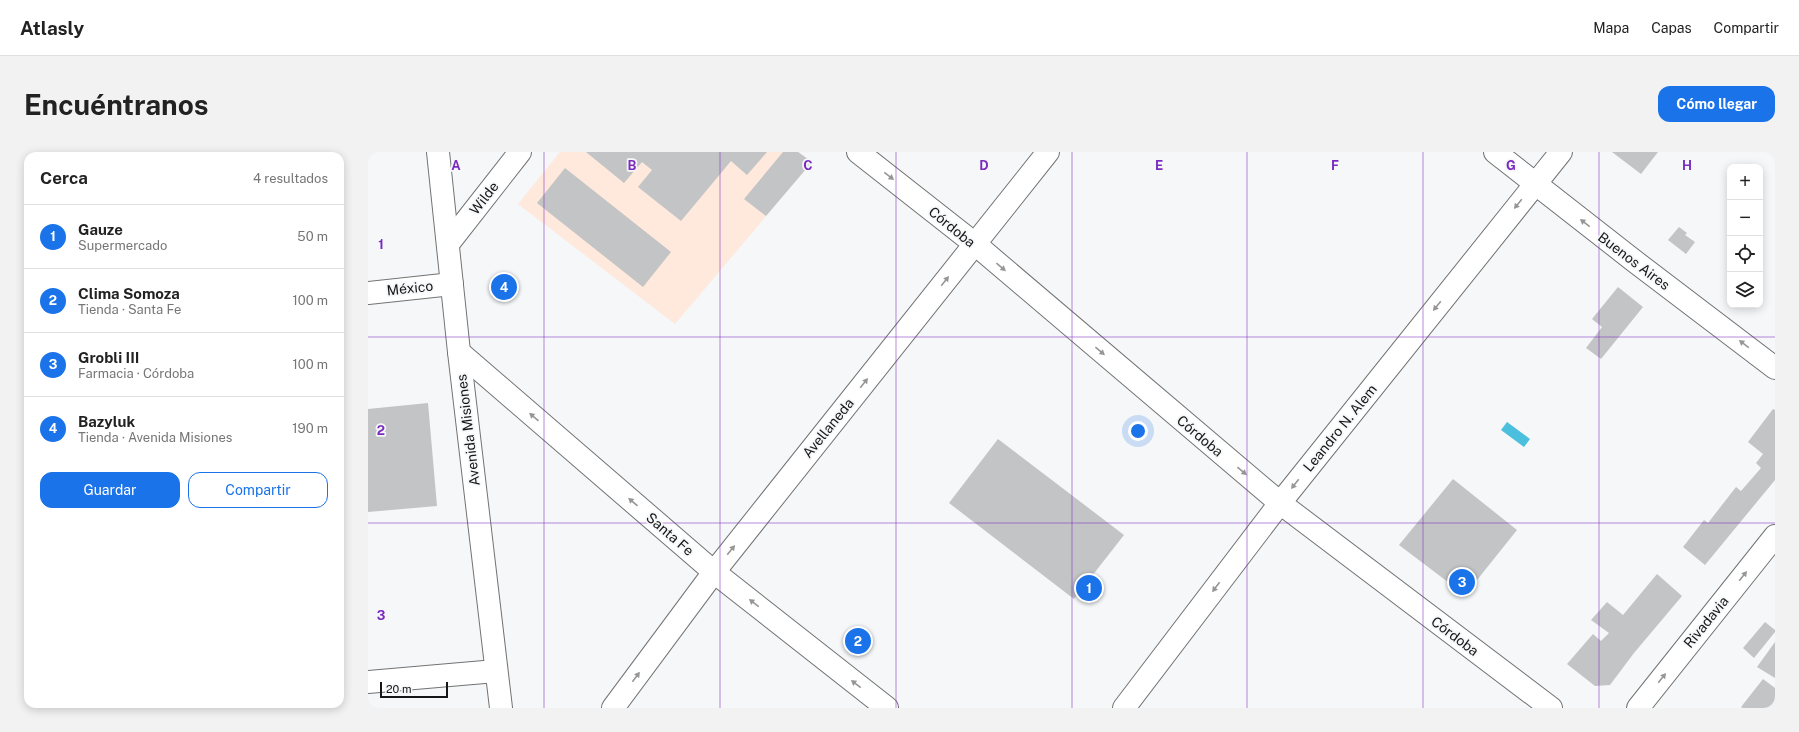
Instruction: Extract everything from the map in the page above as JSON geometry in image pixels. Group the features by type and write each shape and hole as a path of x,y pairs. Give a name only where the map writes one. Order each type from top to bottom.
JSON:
{"street":[{"name":"Avenida Misiones","path":"438,152 459,352 501,708"},
{"name":"Wilde","path":"448,244 520,152"},
{"name":"Córdoba","path":"858,152 975,244 1280,504 1551,708"},
{"name":"Avellaneda","path":"613,708 714,572 1048,152"},
{"name":"Buenos Aires","path":"1494,152 1775,368"},
{"name":"Leandro N. Alem","path":"1124,708 1280,504 1560,152"},
{"name":"México","path":"368,293 452,284"},
{"name":"Santa Fe","path":"459,352 714,572 887,708"},
{"name":"Rivadavia","path":"1638,708 1775,536"},
{"path":"368,682 496,671"}],"shaded area":[{"path":"560,152 799,152 812,162 675,324 518,204"}],"water":[{"path":"1507,422 1530,439 1524,447 1501,430"}],"building":[{"path":"586,152 767,152 747,175 731,161 681,221 638,187 652,170 642,162 624,183"},
{"path":"783,152 798,152 812,162 766,216 744,199"},
{"path":"1612,152 1658,152 1641,174"},
{"path":"565,168 671,252 643,287 537,203"},
{"path":"1679,227 1687,233 1685,235 1695,242 1686,254 1668,240"},
{"path":"1618,287 1643,307 1601,359 1586,348 1602,327 1592,319"},
{"path":"428,403 437,506 368,512 368,409"},
{"path":"1773,409 1775,410 1775,480 1705,565 1683,547 1704,520 1708,523 1736,487 1741,491 1761,468 1756,463 1763,454 1748,442"},
{"path":"998,439 1124,535 1074,599 949,503"},
{"path":"1453,479 1517,530 1465,595 1399,545"},
{"path":"1657,574 1682,596 1634,653 1610,685 1595,686 1567,664 1593,634 1601,641 1609,633 1591,620 1607,602 1623,615"},
{"path":"1765,622 1775,630 1775,632 1754,658 1743,648"},
{"path":"1775,642 1775,678 1757,667"},
{"path":"1763,679 1775,688 1775,708 1741,707"}],"place":[{"name":"Bazyluk","path":"504,287"},
{"name":"Grobli III","path":"1462,582"},
{"name":"Gauze","path":"1089,588"},
{"name":"Clima Somoza","path":"858,641"}]}
